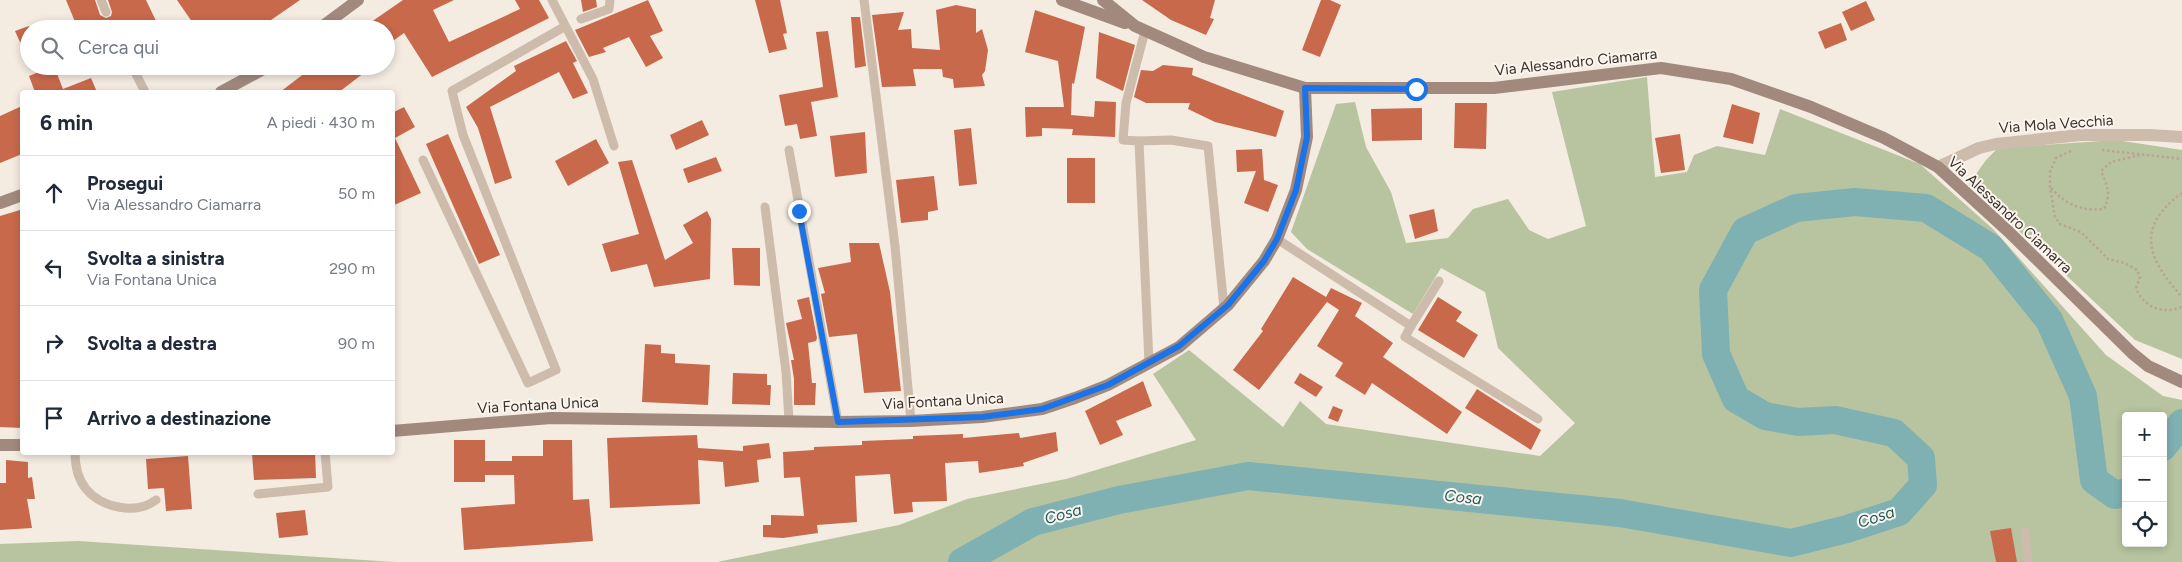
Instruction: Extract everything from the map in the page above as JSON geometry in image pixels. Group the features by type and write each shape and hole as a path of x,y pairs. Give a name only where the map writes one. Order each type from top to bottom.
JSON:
{"main road":[{"path":"331,20 358,0"},
{"path":"1062,0 1140,29"},
{"name":"Via Alessandro Ciamarra","path":"1103,0 1140,29 1204,57 1305,88 1494,88 1661,68 1731,79 1811,107 1884,138 1938,167 2009,232 2086,310 2148,366 2182,382"},
{"path":"225,90 252,75"},
{"name":"Via Fontana Unica","path":"395,431 551,418 838,422 911,421 982,417 1042,409 1108,385 1179,346 1224,308 1264,261 1277,239 1296,190 1307,137 1305,88"},
{"path":"0,203 20,198"},
{"path":"0,445 20,445"}],"street":[{"name":"Via Mola Vecchia","path":"1938,167 1979,148 1996,144 2080,135 2182,137"}],"lane":[{"path":"101,0 106,12"},
{"path":"552,0 564,27 593,79 614,146"},
{"path":"581,20 609,9 610,0"},
{"path":"864,0 895,246 911,421"},
{"path":"423,160 528,383 556,370 463,135 452,91 564,27"},
{"path":"1140,29 1126,103 1123,140 1171,140 1208,146 1224,308"},
{"path":"136,75 144,90"},
{"path":"1139,141 1149,362"},
{"path":"789,150 838,422"},
{"path":"765,207 786,372 790,420"},
{"path":"1277,239 1411,326"},
{"path":"1439,282 1405,337 1538,419"},
{"path":"75,455 79,477 86,489 96,498 122,508 135,509 147,507 156,500"},
{"path":"258,494 328,487 325,455"},
{"path":"2025,530 2028,562"}],"path":[{"path":"2095,149 2182,159"},
{"path":"2073,150 2056,158 2050,172 2050,187 2055,217 2060,224 2081,232 2108,259 2125,263 2137,270 2140,277 2136,288 2139,297 2145,305 2175,310 2182,307"},
{"path":"2050,187 2061,200 2076,207 2091,211 2104,209 2110,198 2107,184 2101,171 2111,162 2141,155"},
{"path":"2182,193 2160,213 2152,230 2150,249 2156,264 2182,297"}],"green space":[{"path":"1647,77 1655,177 1687,172 1694,155 1717,146 1765,155 1780,109 1920,164 1993,229 2106,355 2163,396 2182,400 2182,562 717,562 899,525 967,499 1066,479 1196,440 1153,374 1189,350 1283,427 1300,401 1326,424 1540,456 1575,423 1498,348 1485,292 1441,268 1413,314 1307,249 1291,232 1336,104 1355,102 1366,147 1391,192 1406,243 1448,238 1473,209 1508,199 1529,230 1548,239 1586,226 1552,92"},
{"path":"2116,140 2182,150 2182,359 2135,340 1969,184 1986,160 1998,148"},
{"path":"78,541 394,562 0,562 0,544"}],"building":[{"path":"66,0 95,0 100,15 106,18 111,16 112,12 108,0 146,0 156,20 111,20 74,20"},
{"path":"177,0 300,0 271,20 191,20"},
{"path":"403,0 454,0 433,10 449,42 520,9 515,0 539,0 549,18 432,77 404,33 395,40 395,20 374,20"},
{"path":"581,0 596,0 597,7 583,12"},
{"path":"648,0 663,31 650,36 663,58 646,67 629,37 603,48 606,52 589,57 575,30"},
{"path":"755,0 780,0 787,33 783,34 787,49 769,53"},
{"path":"1142,0 1215,0 1210,18 1214,19 1206,35 1171,20"},
{"path":"1321,0 1330,0 1341,5 1320,57 1302,50"},
{"path":"1866,1 1875,20 1851,31 1842,12"},
{"path":"956,5 976,9 976,33 982,29 988,50 985,71 982,75 985,86 954,88 953,79 943,77 942,69 913,69 916,86 882,87 872,15 904,12 898,30 911,29 912,48 940,50 936,10"},
{"path":"1035,10 1085,27 1074,84 1072,83 1071,115 1094,117 1095,101 1116,102 1115,137 1072,135 1073,129 1042,128 1042,136 1026,137 1025,107 1064,107 1058,61 1025,52"},
{"path":"851,17 860,17 866,66 855,68"},
{"path":"1841,23 1847,40 1825,49 1818,32"},
{"path":"20,29 20,42 15,31"},
{"path":"828,31 838,97 811,102 817,136 800,139 797,124 785,126 779,95 823,87 816,32"},
{"path":"1099,32 1135,45 1123,91 1096,78"},
{"path":"566,41 577,61 573,63 588,93 573,99 559,72 490,107 512,178 495,184 478,128 466,107 516,71 514,66"},
{"path":"1163,65 1193,68 1192,75 1284,111 1276,137 1215,122 1188,109 1190,103 1146,103 1134,97 1141,70 1153,71"},
{"path":"58,75 63,89 91,78 96,90 34,90 29,76"},
{"path":"302,75 361,75 342,90 283,90"},
{"path":"1455,103 1487,103 1486,149 1454,148"},
{"path":"1732,104 1760,113 1753,144 1723,137"},
{"path":"20,107 20,155 0,163 0,116"},
{"path":"404,107 415,127 395,138 395,112"},
{"path":"1422,108 1422,140 1372,141 1371,109"},
{"path":"702,120 709,135 676,150 670,135"},
{"path":"971,128 977,184 959,186 954,130"},
{"path":"865,132 867,173 835,177 830,136"},
{"path":"448,134 500,255 479,264 426,144"},
{"path":"1680,134 1685,170 1661,173 1655,138"},
{"path":"395,138 421,193 395,205"},
{"path":"596,139 609,163 568,186 555,161"},
{"path":"1262,149 1264,180 1278,185 1268,212 1244,203 1256,171 1237,172 1236,150"},
{"path":"716,157 722,171 688,183 683,169"},
{"path":"1067,158 1095,158 1095,203 1067,203"},
{"path":"632,160 665,260 693,243 683,225 707,211 711,219 710,279 654,287 647,264 611,272 602,244 639,234 618,162"},
{"path":"934,176 938,210 928,212 928,220 901,223 896,180"},
{"path":"1434,209 1438,231 1415,239 1409,215"},
{"path":"20,210 20,428 0,427 0,216"},
{"path":"849,243 879,243 890,292 901,391 864,393 857,334 829,337 821,294 825,293 818,268 851,262"},
{"path":"732,248 760,248 760,286 734,285"},
{"path":"1293,277 1326,297 1331,288 1362,303 1355,316 1393,343 1383,357 1462,412 1447,434 1372,383 1365,395 1335,376 1343,363 1317,346 1339,310 1327,302 1259,390 1233,370 1263,331 1261,329"},
{"path":"809,297 817,338 816,341 808,343 812,383 816,383 815,405 794,405 794,379 791,360 794,360 786,323 802,319 797,300"},
{"path":"1438,297 1462,312 1456,321 1478,335 1464,358 1418,330"},
{"path":"645,344 661,345 661,353 675,354 675,363 710,365 708,405 642,402"},
{"path":"733,373 767,374 767,385 771,385 770,405 732,404"},
{"path":"1300,373 1323,387 1316,397 1294,383"},
{"path":"1143,381 1152,406 1116,421 1123,435 1100,445 1085,411"},
{"path":"1477,389 1541,430 1531,450 1465,408"},
{"path":"1333,406 1343,410 1338,422 1328,418"},
{"path":"1056,432 1058,451 1023,463 1024,466 979,473 978,461 945,463 947,501 912,502 913,512 894,514 890,474 855,476 857,522 817,525 818,533 783,538 763,537 763,525 771,525 771,515 804,516 800,477 784,478 783,452 814,450 814,447 862,445 862,441 913,439 913,436 963,434 963,438 1019,433 1020,438"},
{"path":"697,435 698,448 743,451 743,446 769,443 771,458 757,460 759,482 725,487 723,462 698,460 700,504 610,508 607,438"},
{"path":"454,440 485,440 485,461 512,461 512,456 543,456 543,440 572,440 573,500 589,499 593,541 464,550 461,508 515,504 514,475 485,475 485,482 454,482"},
{"path":"252,455 315,455 316,478 254,480"},
{"path":"188,456 192,509 166,511 164,488 148,489 146,459"},
{"path":"6,460 28,462 28,478 32,477 35,499 27,499 32,528 0,530 0,483 6,483"},
{"path":"305,510 308,535 279,538 276,513"},
{"path":"2011,528 2017,562 1996,562 1990,531"}],"waterway":[{"name":"Cosa","path":"962,562 1033,522 1119,500 1248,476 1620,513 1791,543 1847,529 1899,512 1923,485 1921,458 1894,433 1835,420 1798,422 1765,416 1736,399 1716,354 1713,290 1745,231 1796,208 1855,202 1926,208 1991,248 2049,320 2083,396 2094,480 2115,495 2122,493"},
{"name":"Cosa","path":"2167,442 2182,423"}],"route":[{"path":"799,211 838,422 911,421 982,417 1042,409 1108,385 1179,346 1228,305 1264,261 1277,239 1296,190 1307,137 1305,88 1416,89"}]}
